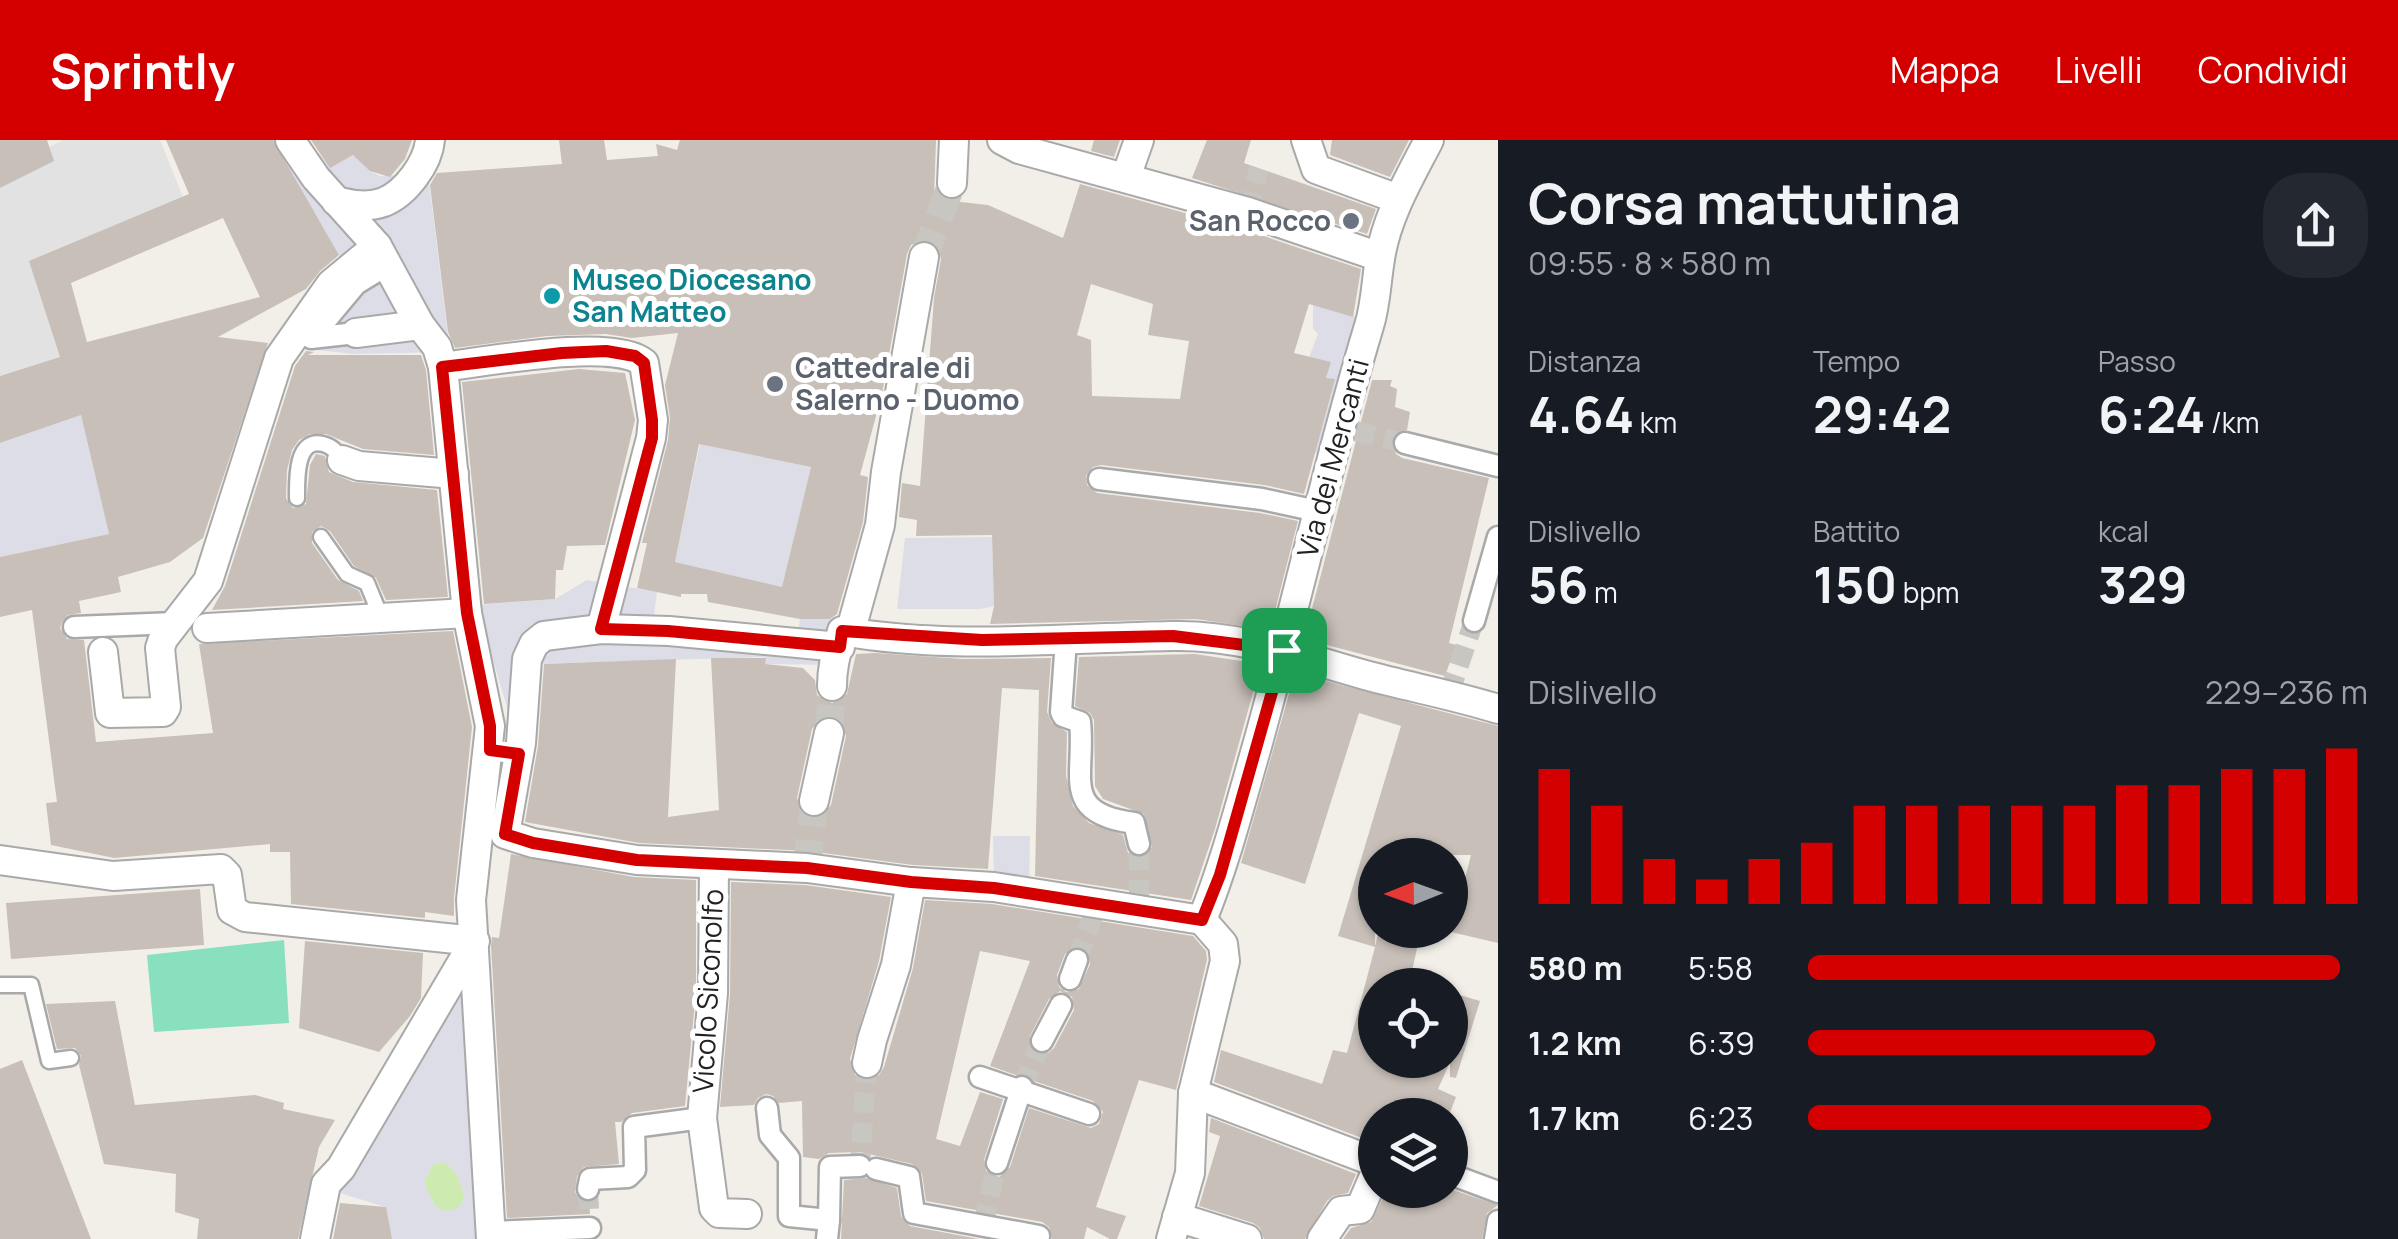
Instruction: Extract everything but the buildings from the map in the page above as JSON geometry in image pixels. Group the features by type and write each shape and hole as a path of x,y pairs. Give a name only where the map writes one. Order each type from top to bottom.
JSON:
{"street":[{"path":"290,140 308,168 377,248 433,346 454,474 467,613 490,726 471,900 490,1236 590,1228"},
{"path":"430,140 419,170 375,213 377,248 356,284 311,338 356,333 433,346 562,353 606,351 635,356 644,363 652,438 601,629"},
{"path":"952,183 954,140"},
{"path":"1002,140 1018,148 1248,212 1380,257"},
{"path":"1126,177 1140,140"},
{"path":"1306,140 1316,169 1398,199"},
{"name":"Via dei Mercanti","path":"1202,920 1220,875 1284,650 1340,419 1370,322 1380,257 1398,199 1430,140"},
{"path":"336,201 365,206 388,201"},
{"path":"104,652 110,713 163,712 166,707 160,648 168,630 208,581 279,358 331,284 377,248"},
{"path":"832,686 832,660 845,637 880,525 924,257"},
{"path":"1405,443 1498,466"},
{"path":"342,460 359,466 454,474"},
{"path":"1100,479 1262,498 1317,511"},
{"path":"1474,621 1498,538"},
{"path":"207,628 467,613"},
{"path":"74,627 174,623"},
{"path":"1246,1239 1174,1228 1190,1173 1192,1093 1225,961 1223,944 1209,924 1138,906 1096,907 994,888 807,868 637,860 533,843 505,834 520,748 528,659 534,644 554,634 601,629 939,639 1173,636 1284,650 1367,676 1498,709"},
{"path":"1066,639 1061,712 1080,722 1078,772 1083,799 1100,816 1134,823 1139,844"},
{"path":"814,801 829,734"},
{"path":"490,750 520,748"},
{"path":"0,860 114,876 221,869 228,875 232,910 240,916 475,941"},
{"name":"Vicolo Siconolfo","path":"714,865 713,994 702,1118 714,1208 719,1213 747,1214"},
{"path":"867,1063 896,965 911,882"},
{"path":"316,1239 326,1184 342,1168 475,941"},
{"path":"1042,1042 1061,1005"},
{"path":"980,1077 1088,1114"},
{"path":"998,1163 1021,1090"},
{"path":"1192,1093 1358,1156"},
{"path":"768,1108 770,1135 789,1158 789,1216 828,1229 830,1168 868,1167 909,1177 914,1213 1039,1238"},
{"path":"588,1189 590,1178 628,1177 635,1170 634,1127 702,1118"},
{"path":"1468,1181 1498,1192"},
{"path":"1322,1239 1339,1212 1360,1208"},
{"path":"1496,1239 1498,1221"}],"lane":[{"path":"296,498 298,466 305,448 313,443 326,444 342,460"},
{"path":"321,537 347,574 366,584 378,618"},
{"path":"0,985 31,985 49,1061 71,1058"}],"green space":[{"path":"284,940 289,1023 154,1032 147,955"},
{"path":"444,1162 456,1172 465,1197 458,1209 445,1211 435,1206 424,1183 432,1165"}],"shaded area":[{"path":"63,140 160,140 183,197 30,261 60,357 0,376 0,188 53,161 49,147"},
{"path":"273,140 308,140 330,167 356,154 370,171 380,176 428,174 450,352 353,354 292,347 346,267"},
{"path":"1313,305 1370,321 1331,457 1287,445 1315,421 1330,363 1309,357 1318,334 1313,329"},
{"path":"81,415 109,534 0,557 0,443"},
{"path":"700,444 811,467 782,587 675,562"},
{"path":"992,537 994,606 897,609 905,538"},
{"path":"587,580 657,592 654,615 797,638 800,619 842,619 831,665 765,664 765,657 537,664 511,721 477,605 555,599"},
{"path":"993,836 1030,836 1029,894 994,887"},
{"path":"466,980 486,1239 392,1239 385,1207 340,1193","holes":["444,1162 456,1172 465,1198 458,1208 445,1211 435,1206 424,1183 432,1165"]}],"tunnel":[{"path":"1248,212 1259,169"},
{"path":"924,257 952,183"},
{"path":"1355,431 1405,443"},
{"path":"1449,694 1474,621"},
{"path":"829,733 832,686"},
{"path":"807,868 814,801"},
{"path":"1139,844 1139,900"},
{"path":"1077,960 1095,910"},
{"path":"1022,1087 1042,1041"},
{"path":"867,1063 860,1166 874,1169"},
{"path":"983,1225 997,1163"},
{"path":"588,1189 590,1228"}],"place":[{"name":"San Rocco","path":"1351,221"},
{"name":"Museo Diocesano San Matteo","path":"552,296"},
{"name":"Cattedrale di Salerno - Duomo","path":"775,384"}],"route":[{"path":"606,351 635,356 644,363 652,438 601,629 668,631 840,647 842,631 982,640 1173,636 1284,650 1220,875 1202,920 994,888 807,868 637,860 525,841 505,834 519,754 490,750 490,726 467,613 442,367 606,351"}]}
